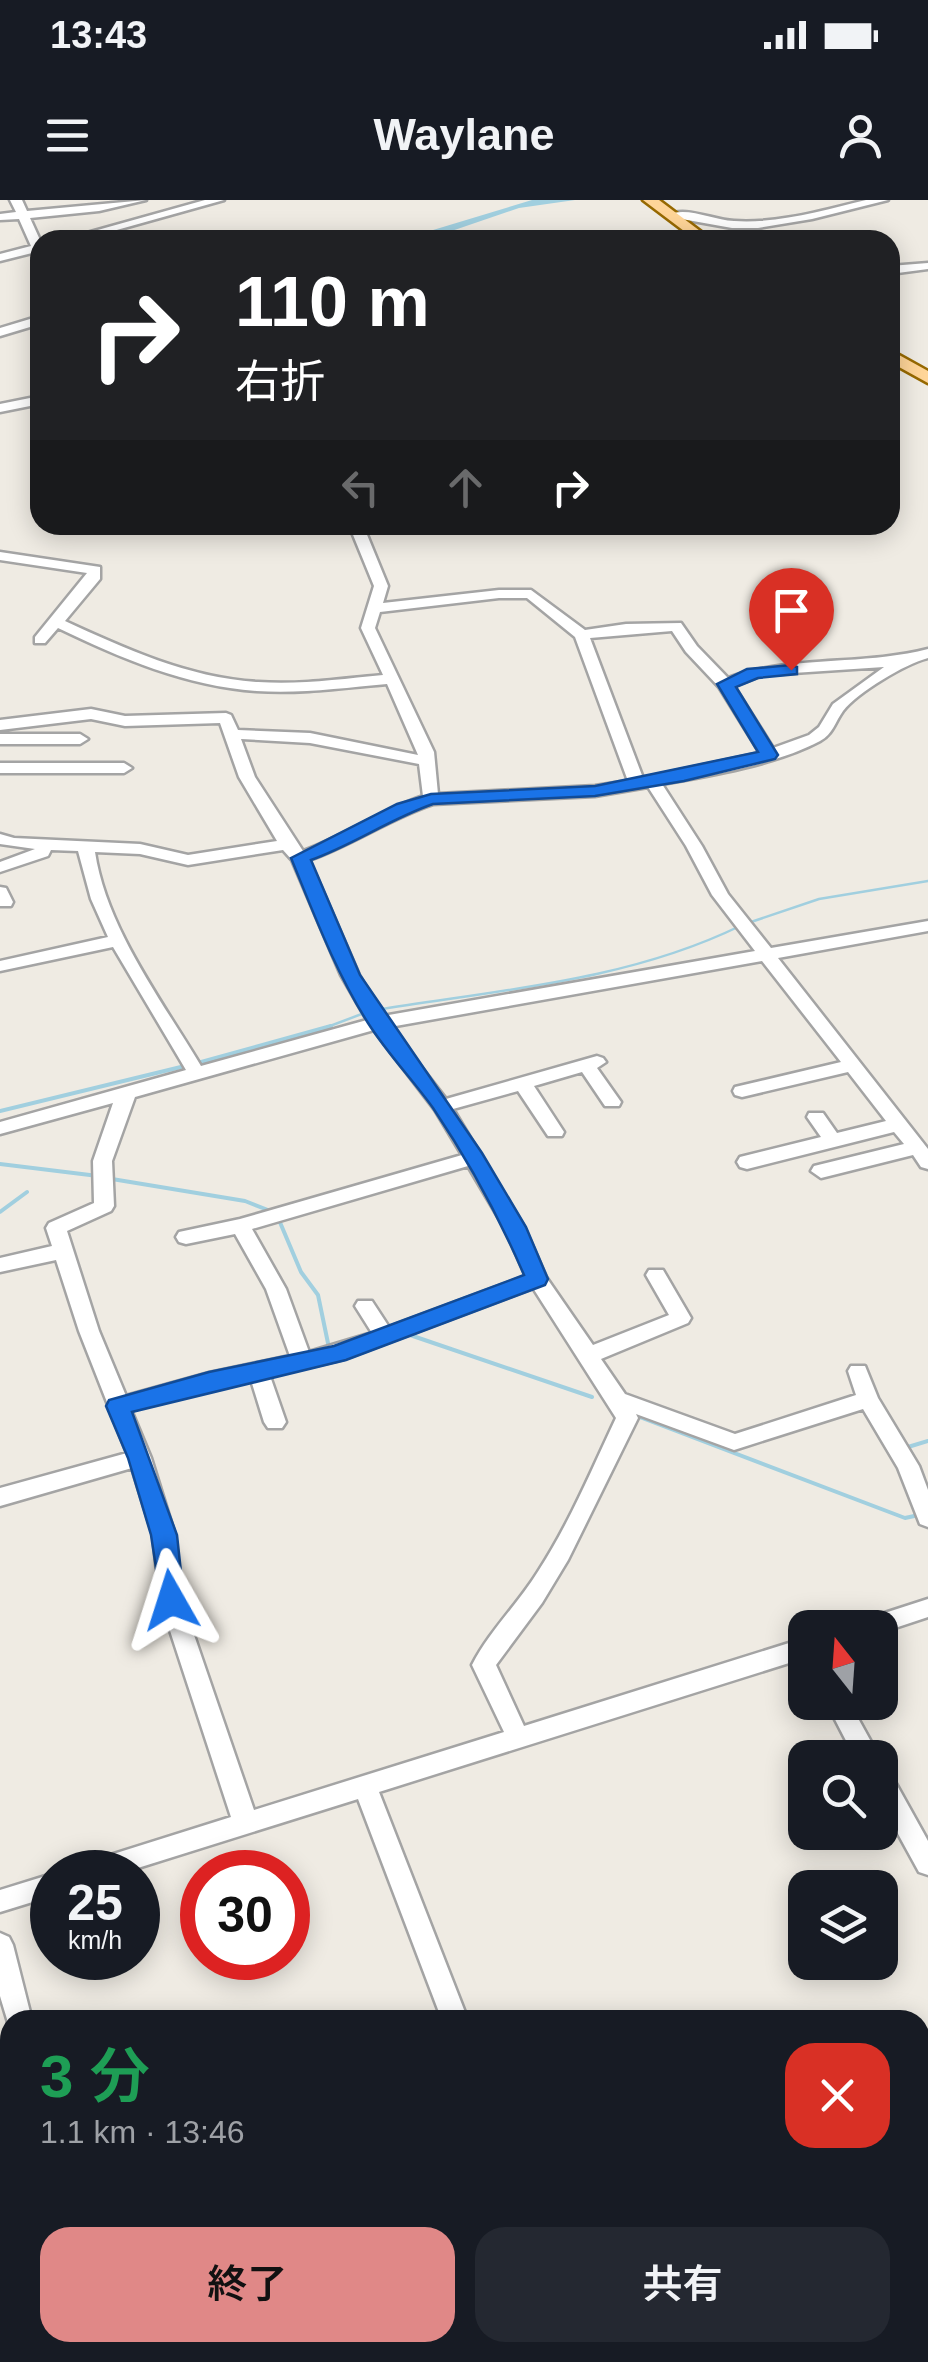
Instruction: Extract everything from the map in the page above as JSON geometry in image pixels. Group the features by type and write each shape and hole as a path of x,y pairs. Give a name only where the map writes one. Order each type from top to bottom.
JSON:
{"main road":[{"path":"650,200 690,230"},
{"path":"900,361 928,378"}],"street":[{"path":"16,200 31,230"},
{"path":"0,217 132,204 140,200"},
{"path":"158,200 168,214"},
{"path":"106,230 218,200"},
{"path":"670,216 684,214 717,223 747,225 882,200"},
{"path":"0,258 30,250"},
{"path":"900,269 928,266"},
{"path":"0,332 30,323"},
{"path":"0,408 30,402"},
{"path":"360,535 381,586 368,628 389,679 416,726 427,761 431,799"},
{"path":"0,556 95,570 93,579 40,640"},
{"path":"372,609 499,594 531,594 582,635 644,782 694,846 720,895 922,1155"},
{"path":"58,623 155,666 235,684 284,687 389,679"},
{"path":"582,635 676,626 691,649 725,684 769,755"},
{"path":"725,684 761,672 901,660 928,652"},
{"path":"300,858 339,844 404,808 431,799 595,791 769,755 814,738 825,730 838,707 901,660"},
{"path":"0,725 91,714 125,721 226,718 235,734 247,777 287,844 300,858 350,975 374,1015 442,1106 514,1227 537,1279 628,1418 534,1598 505,1632 484,1666 518,1738"},
{"path":"235,734 310,738 427,761"},
{"path":"0,739 80,738"},
{"path":"0,768 124,768"},
{"path":"0,838 45,845 140,849 188,860 287,844"},
{"path":"0,867 42,854 45,845"},
{"path":"86,847 86,872 196,1072"},
{"path":"0,1128 196,1072 374,1015 928,926"},
{"path":"0,966 120,940"},
{"path":"442,1106 592,1063 612,1096"},
{"path":"742,1091 850,1066"},
{"path":"522,1082 556,1132"},
{"path":"128,1091 108,1134 98,1180 104,1206 56,1228 140,1458 164,1535 171,1600 246,1824"},
{"path":"816,1118 833,1140"},
{"path":"753,1154 896,1125"},
{"path":"820,1171 922,1155"},
{"path":"186,1237 240,1226 474,1158"},
{"path":"240,1226 276,1289 302,1360"},
{"path":"0,1264 63,1251"},
{"path":"587,1356 680,1318 656,1275"},
{"path":"118,1406 337,1354 537,1279"},
{"path":"365,1306 384,1337"},
{"path":"258,1370 275,1422"},
{"path":"858,1371 868,1399 908,1466 928,1518"},
{"path":"617,1399 734,1442 868,1399"},
{"path":"0,1497 140,1458"},
{"path":"898,1618 928,1608"},
{"path":"160,1851 788,1653"},
{"path":"365,1786 451,2010"},
{"path":"898,1810 928,1864"},
{"path":"0,1901 30,1891"},
{"path":"0,1945 16,2010"}],"water":[{"path":"532,200 575,200 519,208 455,230 433,230"}],"waterway":[{"path":"748,923 819,899 928,881"},
{"path":"376,1010 608,971 653,960 740,926"},
{"path":"327,1027 367,1012"},
{"path":"327,1027 331,1026"},
{"path":"194,1064 327,1027"},
{"path":"322,1029 327,1027"},
{"path":"0,1111 185,1066"},
{"path":"0,1164 98,1176"},
{"path":"112,1179 245,1201 273,1212"},
{"path":"0,1212 27,1192"},
{"path":"279,1220 301,1272 318,1295 329,1348"},
{"path":"407,1334 592,1397"},
{"path":"637,1416 905,1518 919,1515"},
{"path":"915,1460 908,1447 928,1441"}],"route":[{"path":"171,1600 164,1535 140,1458 118,1406 209,1381 337,1354 537,1279 514,1227 474,1158 440,1103 378,1023 350,975 300,858 322,852 404,808 431,799 595,791 684,776 769,755 725,684 742,681 754,673 791,670"}]}
